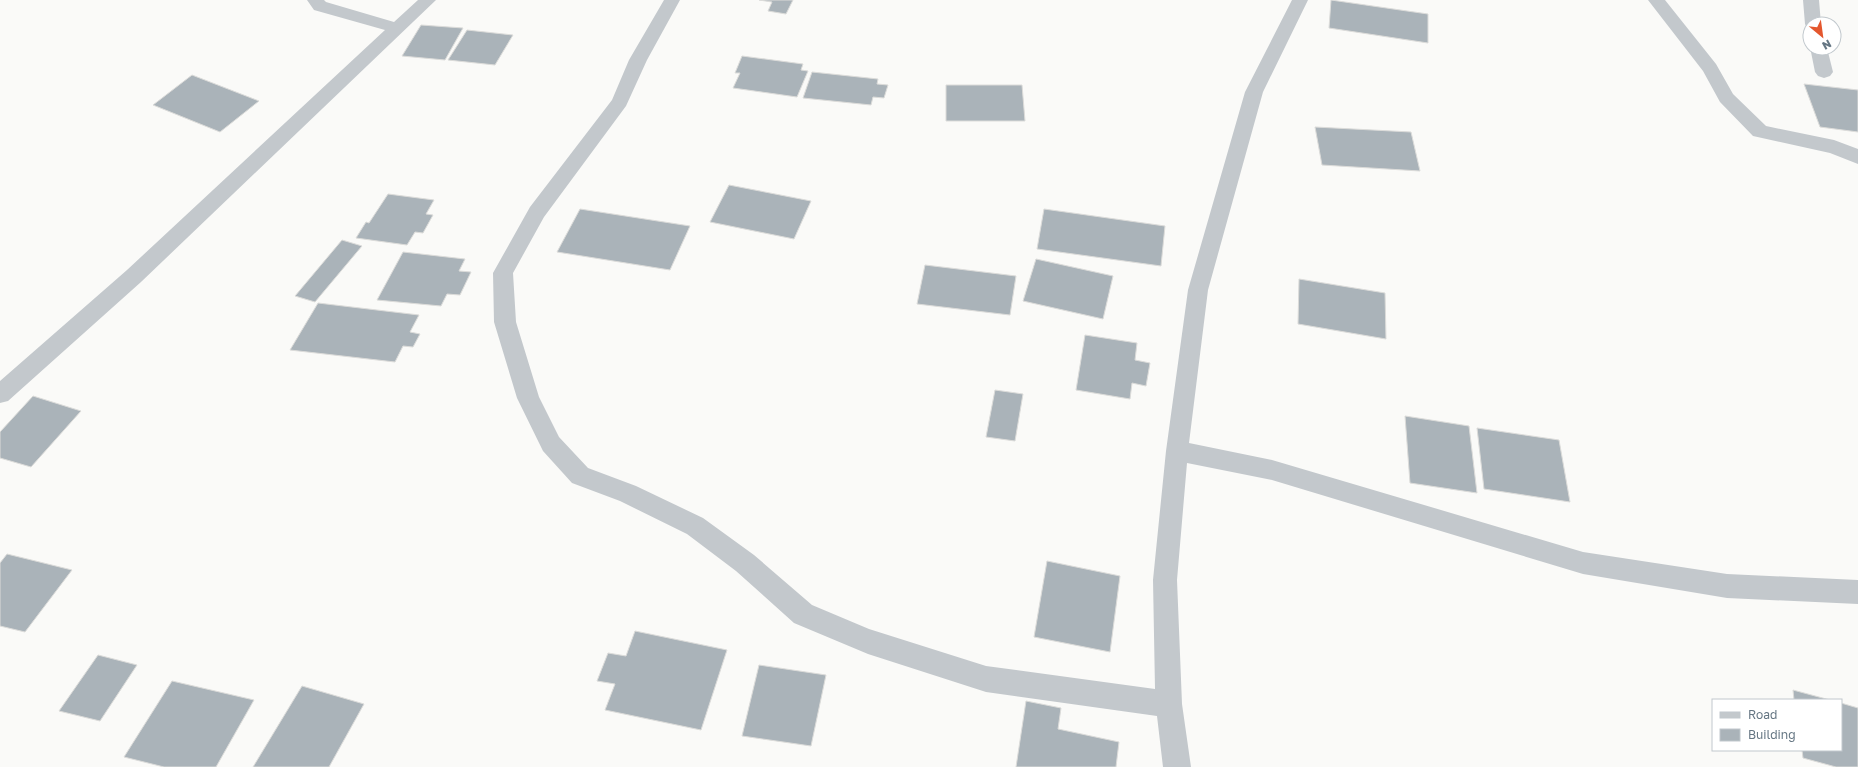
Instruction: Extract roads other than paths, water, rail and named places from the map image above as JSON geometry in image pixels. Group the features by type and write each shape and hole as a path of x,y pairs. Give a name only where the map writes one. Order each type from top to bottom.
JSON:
{"street":[{"path":"315,0 320,6 396,28"},
{"path":"0,394 134,276 396,28 428,0"},
{"path":"672,0 638,60 620,102 537,212 503,273 506,322 528,398 551,444 580,476 628,492 695,526 745,563 803,614 868,641 986,678 1169,704"},
{"path":"1177,767 1169,704 1165,580 1177,451 1198,290 1254,92 1300,0"},
{"path":"1656,0 1710,68 1726,98 1760,131 1834,147 1858,157"},
{"path":"1811,0 1812,16"},
{"path":"1820,56 1824,72"},
{"path":"1177,451 1272,470 1583,563 1727,586 1858,592"}]}
